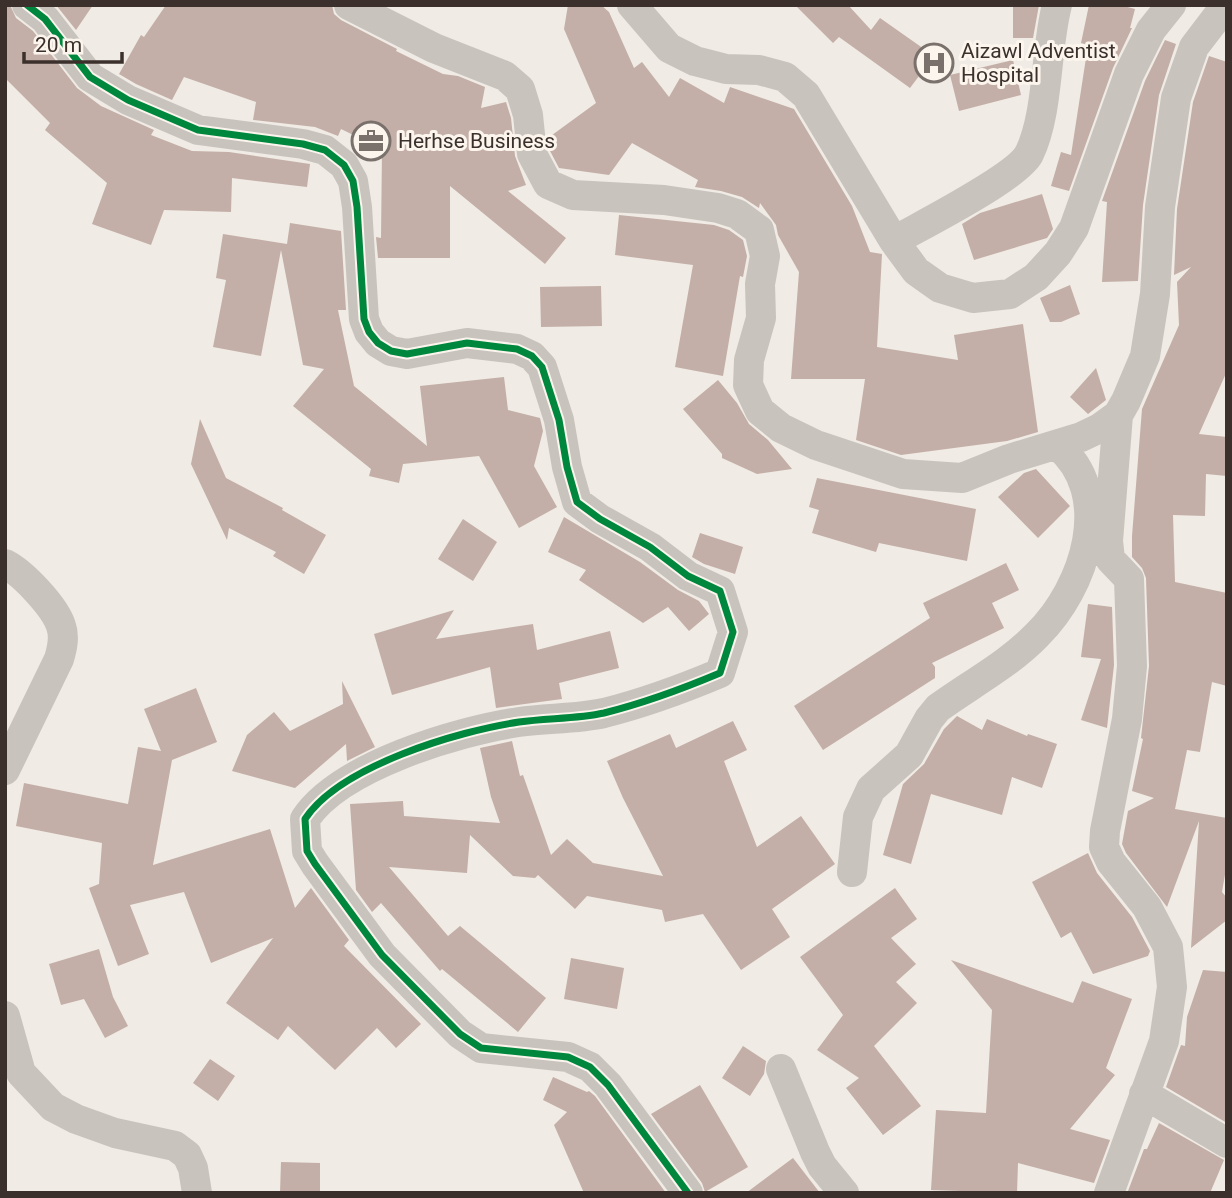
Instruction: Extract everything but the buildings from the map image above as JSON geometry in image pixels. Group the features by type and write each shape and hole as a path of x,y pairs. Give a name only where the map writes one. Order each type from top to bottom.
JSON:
{"street":[{"path":"27,5 45,19 90,77 128,100 198,130 303,144 325,150 344,165 353,181 364,319 369,332 378,343 391,351 407,354 467,343 517,349 532,356 542,367 559,419 567,467 577,502 600,519 650,547 688,576 720,591 733,632 720,673 668,695 602,713 518,722 458,736 400,754 323,798 305,820 307,851 314,864 382,955 460,1034 481,1048 568,1057 590,1067 608,1085 688,1193"},
{"path":"349,5 433,48 505,76 520,89 528,115 532,154 548,184 573,195 664,200 718,208 737,214 759,230 765,256 760,284 761,318 749,360 748,385 760,411 781,428 816,445 903,474 962,478 1009,459 1081,437 1118,415 1126,401 1145,356 1155,294 1160,207 1176,98 1194,47 1226,5"},
{"path":"632,5 669,48 695,61 726,69 759,70 785,77 806,95 894,241 916,271 940,288 973,298 1010,293 1036,278 1058,253 1074,228 1129,75 1151,30 1171,5"},
{"path":"894,241 1010,174 1028,155 1039,125 1057,5"},
{"path":"1109,1193 1164,1041 1172,987 1168,947 1147,907 1111,862 1104,848 1127,719 1132,666 1129,579 1110,559 1108,541 1118,415"},
{"path":"852,872 858,817 872,789 909,755 938,708 1037,636 1055,615 1074,582 1090,525 1090,503 1082,476 1074,462 1057,445"},
{"path":"5,564 14,568 39,593 61,626 64,645 5,770"},
{"path":"5,1016 21,1073 53,1107 76,1119 115,1133 175,1146 187,1155 193,1168 197,1193"},
{"path":"781,1069 822,1166 844,1193"},
{"path":"1144,1094 1227,1143"}],"cycle path":[{"path":"27,5 45,19 90,77 128,100 198,130 303,144 325,150 344,165 353,181 357,207 364,319 369,332 378,343 391,351 407,354 467,343 517,349 532,356 542,367 559,420 567,467 577,502 600,519 650,547 688,576 720,591 733,632 720,673 663,695 604,713 494,727 402,754 345,783 322,800 305,819 307,851 315,864 382,955 460,1034 481,1048 568,1057 590,1067 608,1085 688,1193"}],"place":[{"name":"Aizawl Adventist Hospital","path":"934,63"},
{"name":"Herhse Business","path":"371,141"}]}
